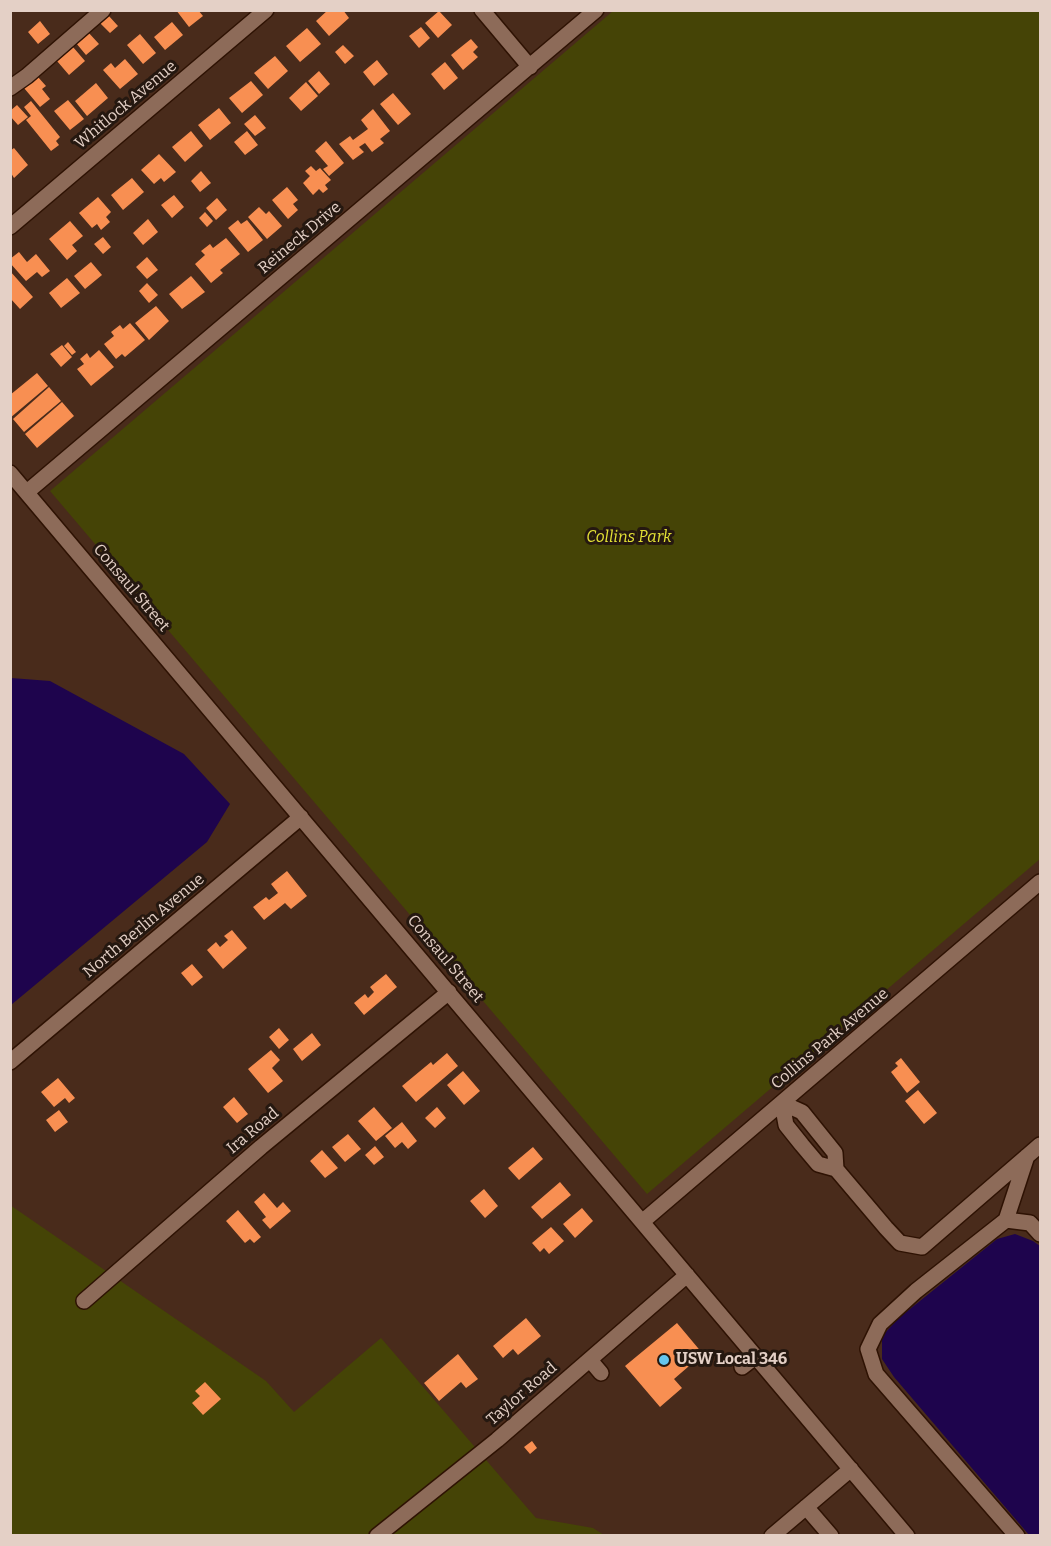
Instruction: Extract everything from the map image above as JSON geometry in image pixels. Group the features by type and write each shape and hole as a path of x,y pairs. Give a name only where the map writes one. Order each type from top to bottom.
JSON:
{"street":[{"path":"10,88 103,10"},
{"name":"Whitlock Avenue","path":"10,227 266,10"},
{"path":"482,10 530,67"},
{"name":"Reineck Drive","path":"27,492 596,10"},
{"name":"Consaul Street","path":"10,473 907,1536"},
{"name":"North Berlin Avenue","path":"10,1062 301,817"},
{"name":"Collins Park Avenue","path":"642,1222 1041,882"},
{"name":"Ira Road","path":"84,1301 261,1147 448,992"},
{"path":"782,1102 802,1113 835,1153 837,1169 900,1243 922,1247 1041,1145"},
{"path":"1017,1536 876,1374 868,1349 880,1324 916,1291 1006,1220 1027,1156"},
{"path":"1006,1220 1030,1223 1041,1234"},
{"name":"Taylor Road","path":"377,1536 497,1440 687,1275"},
{"path":"742,1367 755,1357"},
{"path":"590,1360 601,1373"},
{"path":"772,1536 851,1469"},
{"path":"806,1507 831,1536"}],"green space":[{"name":"Collins Park","path":"613,11 1040,11 1040,859 647,1194 50,491"},
{"path":"10,1205 266,1381 294,1412 381,1338 536,1518 593,1528 604,1535 11,1535"}],"shaded area":[{"path":"11,678 50,681 184,754 230,804 207,842 11,1005"},
{"path":"1015,1234 1040,1246 1040,1535 1029,1535 894,1377 882,1359 882,1336 900,1317 997,1239"}],"building":[{"path":"176,10 198,10 203,16 189,27"},
{"path":"328,10 343,10 349,18 329,36 316,21"},
{"path":"439,11 452,25 438,38 425,23"},
{"path":"108,15 118,26 110,33 100,23"},
{"path":"40,21 50,34 38,44 28,32"},
{"path":"172,22 183,35 165,50 154,37"},
{"path":"421,27 430,38 419,48 409,36"},
{"path":"307,28 321,44 300,62 286,46"},
{"path":"88,32 99,44 86,55 76,43"},
{"path":"140,34 156,53 143,64 127,45"},
{"path":"471,39 478,47 473,52 478,57 463,70 451,55"},
{"path":"343,45 354,56 345,64 335,52"},
{"path":"73,47 85,61 69,75 57,61"},
{"path":"275,56 288,71 268,89 254,73"},
{"path":"125,59 138,74 120,89 103,70 111,63 115,68"},
{"path":"377,60 388,74 374,86 363,72"},
{"path":"445,62 458,78 444,90 431,74"},
{"path":"319,71 330,84 319,94 308,81"},
{"path":"38,77 46,86 42,89 50,99 40,107 24,88"},
{"path":"251,81 263,95 242,113 229,98"},
{"path":"306,82 318,96 301,111 289,98"},
{"path":"96,83 108,98 87,116 75,101"},
{"path":"393,93 411,114 398,125 380,104"},
{"path":"68,100 84,119 70,130 54,111"},
{"path":"31,101 60,137 56,141 59,145 51,151 26,120 31,116 24,107"},
{"path":"17,105 28,117 18,125 10,116 10,111"},
{"path":"219,108 231,123 210,140 198,125"},
{"path":"373,109 390,131 380,139 384,143 372,152 365,143 359,147 364,152 353,160 339,144 350,136 353,140 368,129 361,120"},
{"path":"255,115 266,128 255,136 244,124"},
{"path":"191,131 203,146 185,162 172,147"},
{"path":"247,131 258,145 245,155 234,142"},
{"path":"326,141 344,163 329,176 323,169 328,166 315,151"},
{"path":"14,148 28,165 14,178 11,173 10,151"},
{"path":"159,154 176,172 164,182 161,178 154,184 141,170"},
{"path":"311,166 316,171 320,168 331,180 325,185 328,189 323,193 319,189 313,195 303,183 310,176 305,171"},
{"path":"201,171 211,183 200,192 191,181"},
{"path":"132,178 144,192 123,210 111,195"},
{"path":"287,187 298,200 293,204 298,210 288,219 272,200"},
{"path":"174,195 184,207 172,218 161,205"},
{"path":"98,197 111,212 106,217 110,222 101,230 97,224 92,228 79,213"},
{"path":"217,198 227,210 216,220 206,208"},
{"path":"259,207 266,214 269,211 282,226 267,239 248,217"},
{"path":"205,212 213,221 207,227 199,218"},
{"path":"148,219 158,232 143,245 133,233"},
{"path":"238,220 241,224 247,220 263,240 248,252 228,228"},
{"path":"70,221 83,236 72,245 77,251 67,260 49,239"},
{"path":"103,237 111,247 103,254 94,244"},
{"path":"226,238 240,254 220,270 223,273 211,283 195,264 205,255 201,251 210,244 213,248"},
{"path":"19,252 27,262 36,254 50,271 42,277 37,272 26,281 10,263 10,259"},
{"path":"147,257 158,270 147,279 136,267"},
{"path":"91,262 102,275 85,289 74,276"},
{"path":"10,271 33,297 20,309 10,298"},
{"path":"191,276 205,292 182,309 169,294"},
{"path":"67,278 80,293 61,308 49,293"},
{"path":"147,283 158,295 149,303 139,291"},
{"path":"156,306 169,321 149,340 135,323"},
{"path":"130,323 145,340 125,357 122,354 116,359 104,344 114,336 111,332 120,325 123,329"},
{"path":"68,342 76,352 72,355 64,346"},
{"path":"62,345 72,357 61,367 50,354"},
{"path":"99,350 114,367 91,386 77,369 84,364 80,359 87,353 90,358"},
{"path":"37,373 48,386 10,418 10,395"},
{"path":"49,387 61,401 24,432 13,419"},
{"path":"62,402 74,416 37,448 25,434"},
{"path":"287,871 307,896 291,909 285,903 264,920 253,907 266,897 269,900 278,893 271,884"},
{"path":"232,930 247,948 223,969 207,950 216,942 220,947 228,940 224,936"},
{"path":"192,964 203,977 192,986 181,973"},
{"path":"386,974 397,987 364,1015 354,1003 365,994 368,998 374,992 370,987"},
{"path":"279,1028 289,1040 279,1049 269,1037"},
{"path":"312,1033 321,1045 302,1061 293,1049"},
{"path":"271,1050 280,1060 272,1068 283,1081 268,1093 248,1069"},
{"path":"447,1053 458,1066 416,1102 402,1086 431,1062 433,1065"},
{"path":"901,1058 920,1082 907,1093 891,1072 898,1066 895,1063"},
{"path":"463,1071 480,1091 464,1105 447,1085"},
{"path":"58,1078 75,1098 69,1103 65,1098 54,1107 41,1092"},
{"path":"918,1090 937,1113 924,1124 905,1101"},
{"path":"234,1097 248,1114 237,1123 223,1107"},
{"path":"374,1107 392,1128 376,1141 358,1121"},
{"path":"437,1107 446,1118 435,1128 425,1118"},
{"path":"59,1110 68,1122 55,1132 46,1120"},
{"path":"402,1122 417,1141 408,1149 402,1142 395,1148 385,1136"},
{"path":"348,1134 361,1149 345,1162 332,1147"},
{"path":"375,1146 384,1157 374,1165 365,1155"},
{"path":"533,1147 543,1159 519,1180 508,1168"},
{"path":"322,1150 338,1168 325,1178 310,1161"},
{"path":"560,1182 571,1195 542,1219 531,1207"},
{"path":"484,1189 498,1206 485,1218 470,1201"},
{"path":"264,1193 277,1208 283,1202 291,1211 270,1229 262,1220 266,1217 254,1202"},
{"path":"582,1208 593,1221 575,1238 563,1224"},
{"path":"238,1210 261,1237 254,1243 250,1239 245,1243 226,1221"},
{"path":"551,1227 564,1241 549,1254 544,1248 540,1252 532,1243"},
{"path":"526,1318 541,1336 518,1355 513,1349 503,1358 493,1346"},
{"name":"USW Local 346","path":"677,1323 703,1354 674,1379 682,1388 660,1407 625,1366"},
{"path":"458,1354 478,1379 466,1388 461,1382 439,1401 424,1383"},
{"path":"205,1382 221,1399 203,1415 192,1403 200,1396 195,1391"},
{"path":"532,1441 537,1448 530,1454 524,1447"}],"place":[{"name":"USW Local 346","path":"664,1360"}]}
